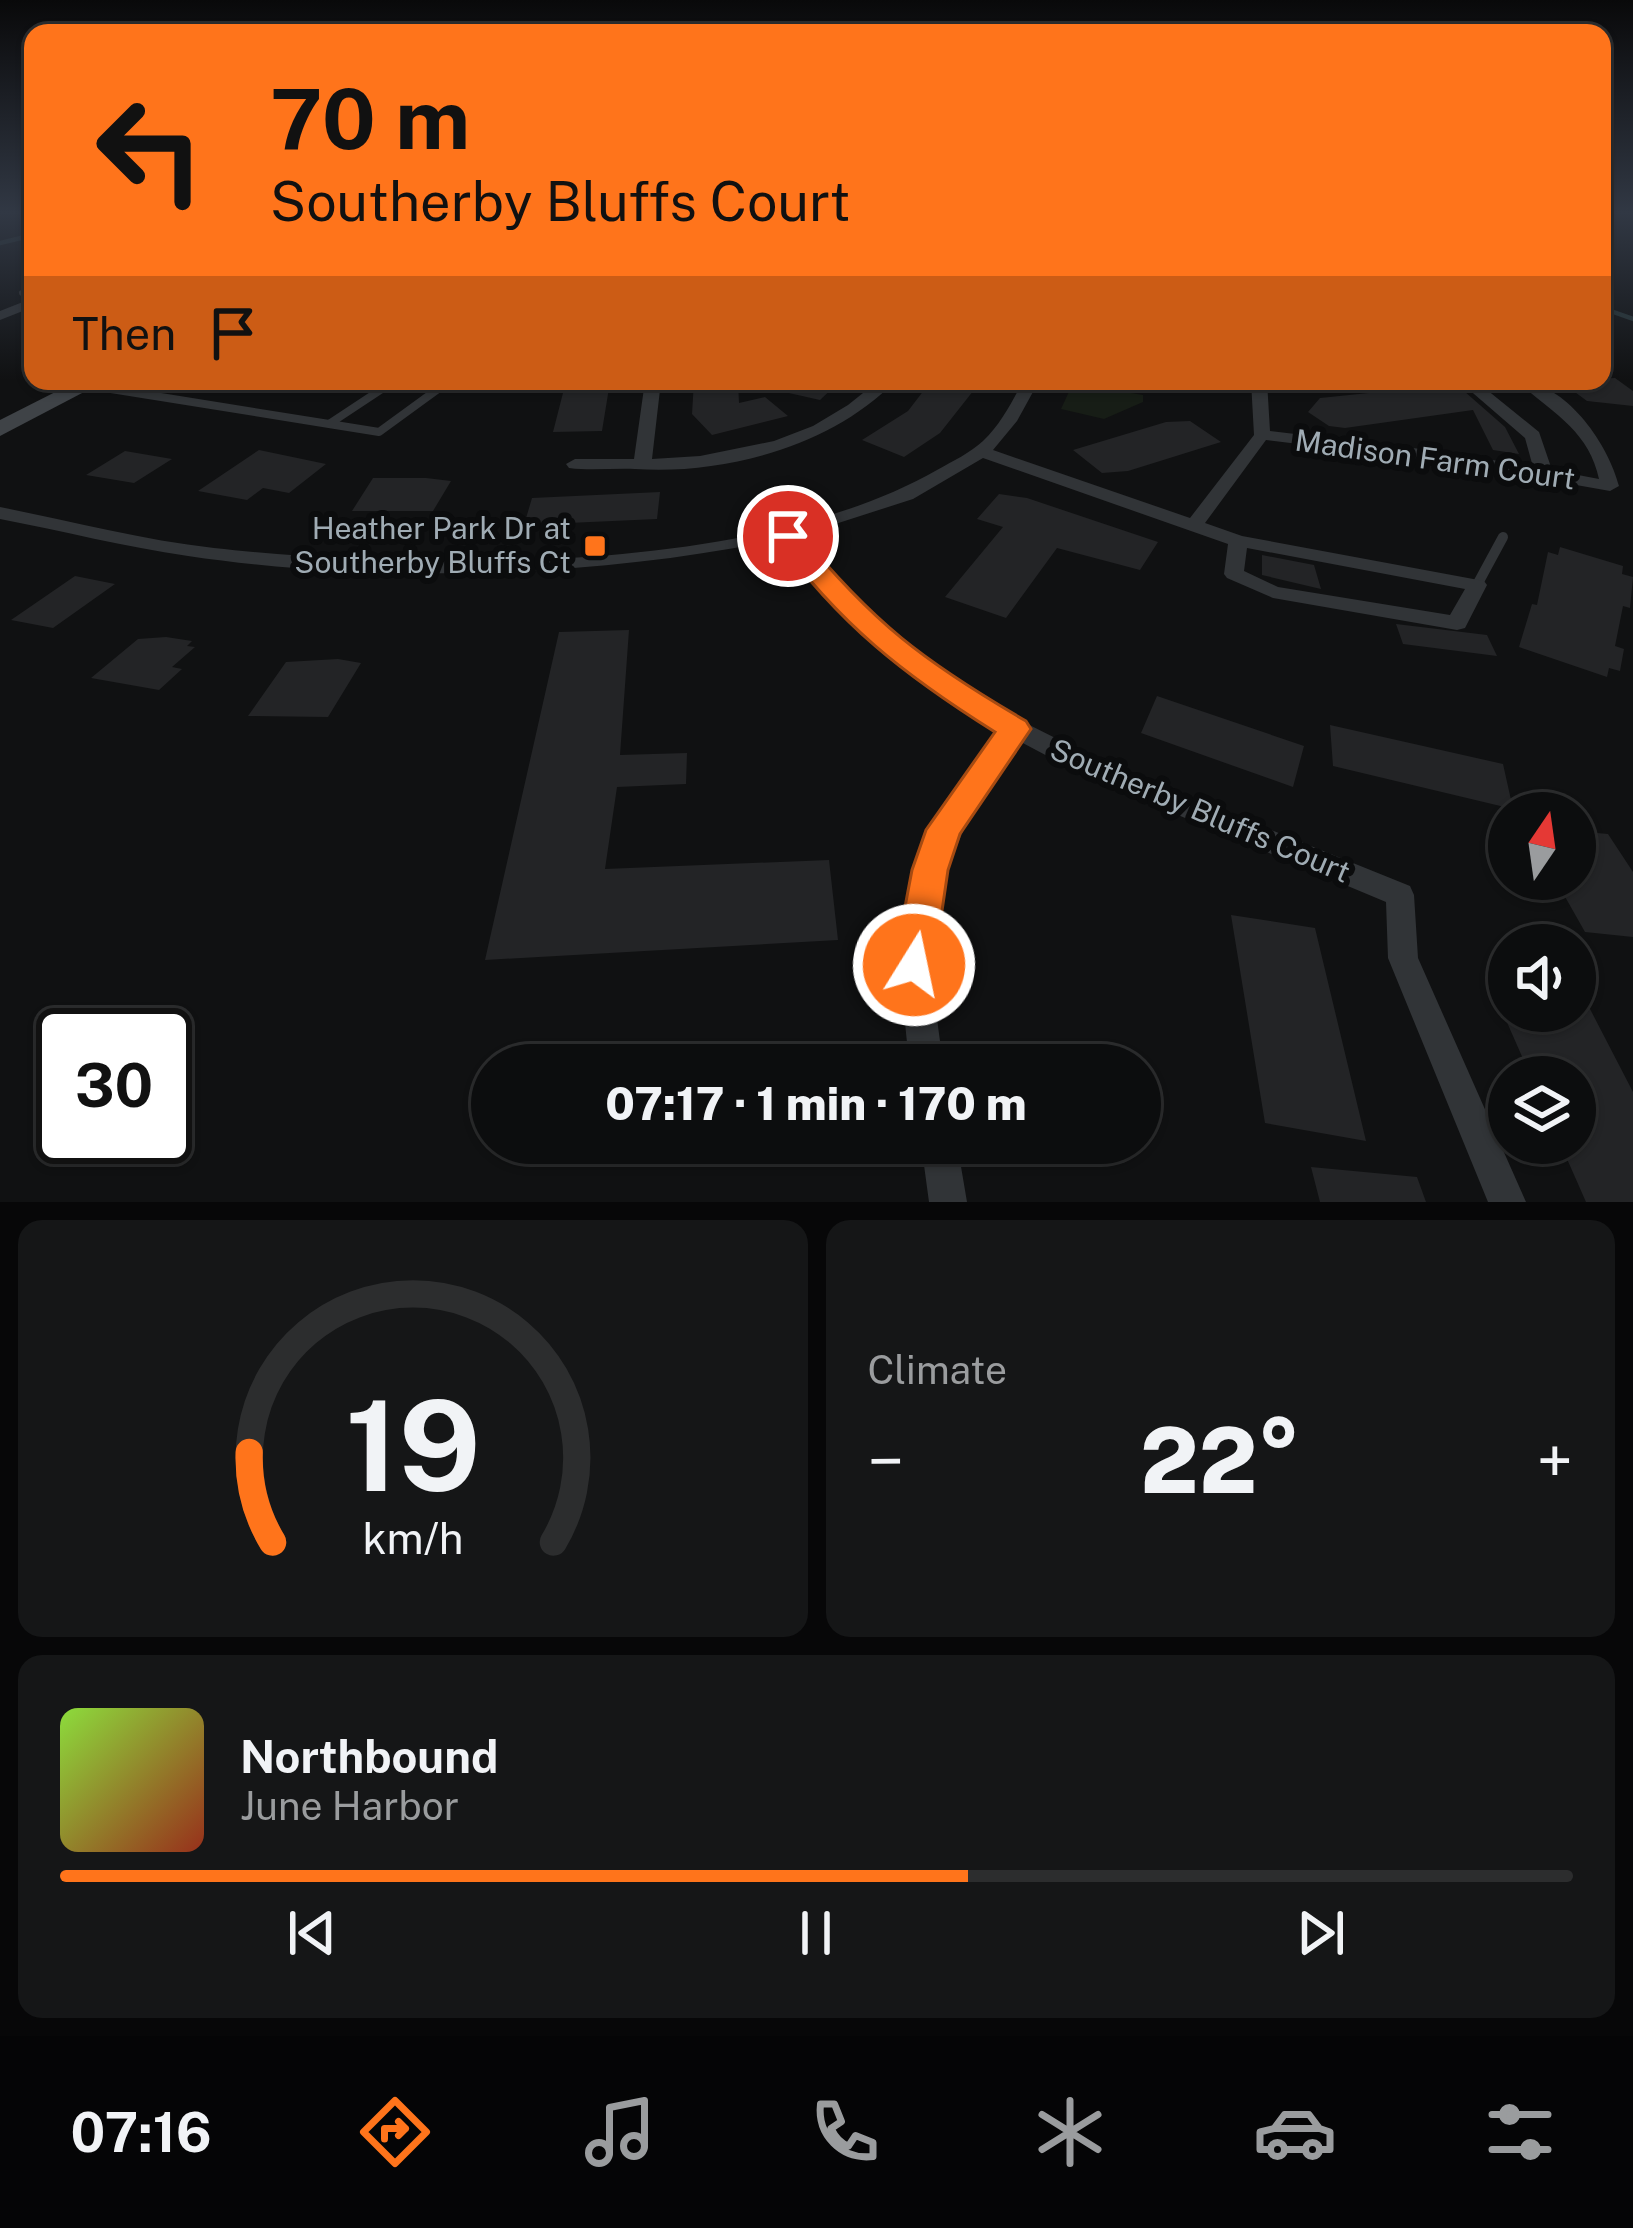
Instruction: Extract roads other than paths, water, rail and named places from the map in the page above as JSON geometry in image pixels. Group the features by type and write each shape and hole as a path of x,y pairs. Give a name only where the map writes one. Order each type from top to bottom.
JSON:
{"street":[{"path":"0,429 76,390"},
{"path":"642,466 652,390"},
{"path":"574,464 697,463 764,450 820,430 862,406 878,390"},
{"path":"0,513 209,553 393,566 692,550 788,536 906,497 982,452 1012,417 1026,390"},
{"path":"1193,526 1262,435 1259,390"},
{"path":"1478,390 1533,436 1544,474"},
{"name":"Madison Farm Court","path":"1262,435 1610,486 1606,460 1594,438 1536,390"},
{"path":"982,452 1238,541 1477,585 1457,623 1274,592 1234,574 1238,541"},
{"name":"Southerby Bluffs Court","path":"788,536 845,608 915,669 1015,729 1096,770 1400,895 1402,958 1508,1202"},
{"path":"922,1044 915,1009 914,965 930,870 944,830 1015,729"},
{"path":"943,1164 948,1202"}],"lane":[{"path":"131,390 379,432 437,390"},
{"path":"328,424 380,390"},
{"path":"1477,585 1503,537"}],"waterway":[{"path":"1611,311 1633,319"}],"place":[{"name":"Heather Park Dr at Southerby Bluffs Ct","path":"595,546"}]}
